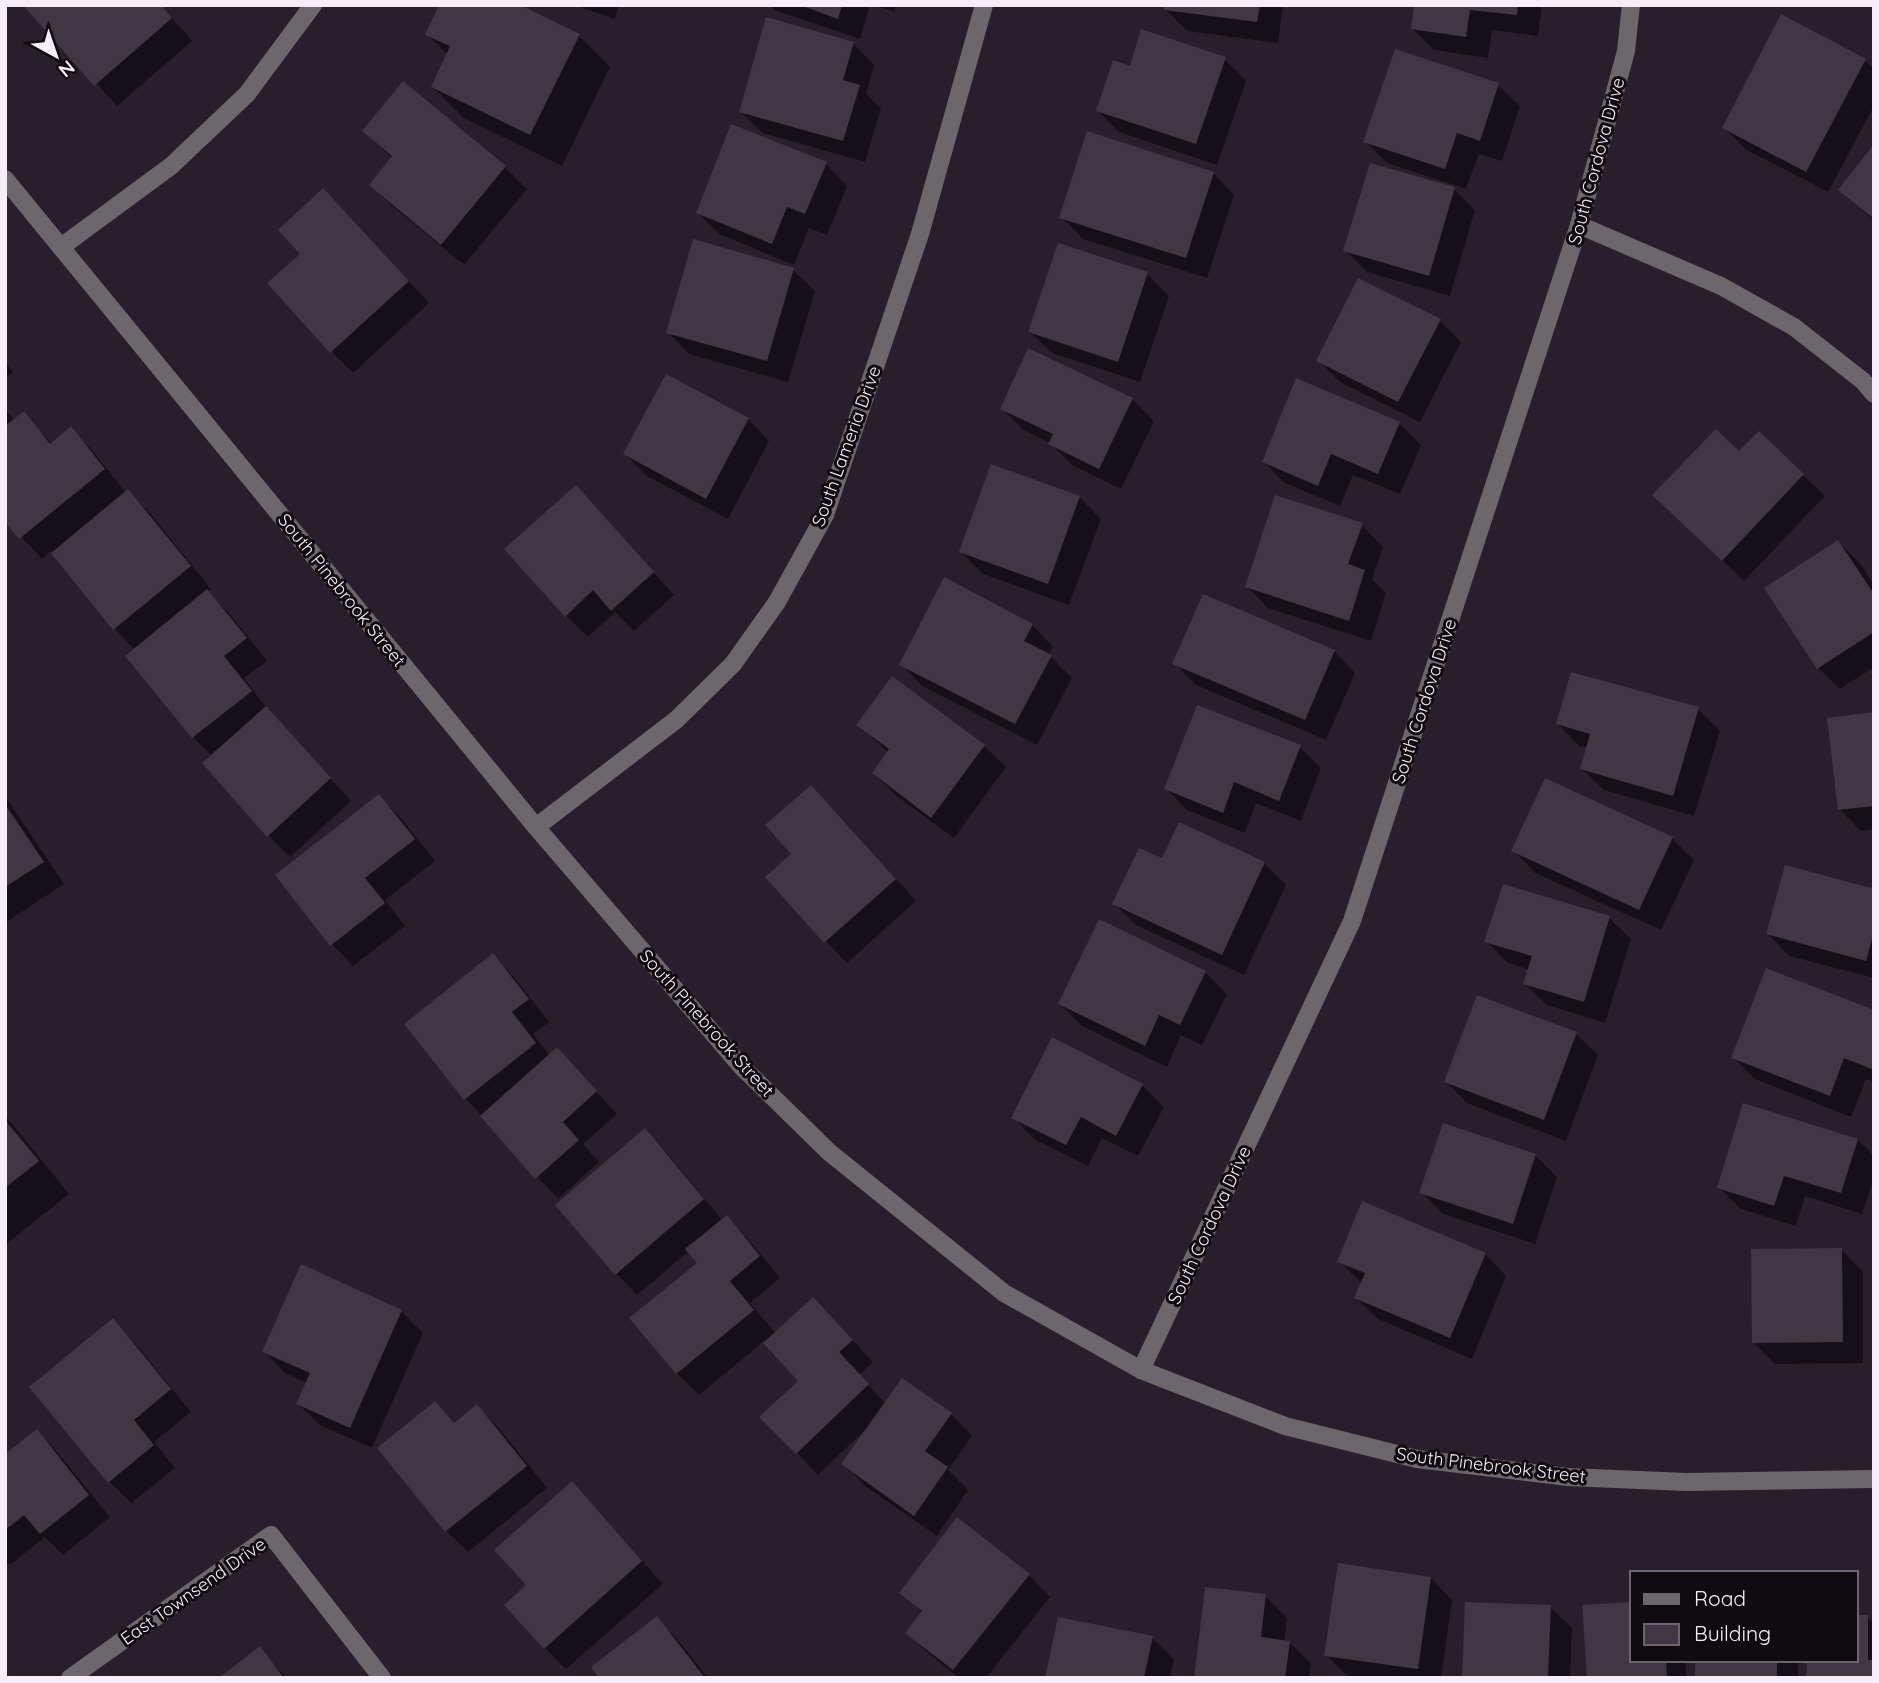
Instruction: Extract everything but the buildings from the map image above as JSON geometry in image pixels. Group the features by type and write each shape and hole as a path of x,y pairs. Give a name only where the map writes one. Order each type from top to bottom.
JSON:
{"street":[{"path":"61,247 171,166 247,94 313,5"},
{"name":"South Lameria Drive","path":"536,827 676,720 733,664 777,602 825,515 920,234 984,5"},
{"name":"South Cordova Drive","path":"1141,1370 1352,921 1579,225 1626,51 1631,5"},
{"name":"South Pinebrook Street","path":"5,179 536,827 741,1066 829,1152 1004,1293 1141,1370 1285,1426 1417,1459 1568,1477 1660,1481 1874,1479"},
{"path":"1579,225 1721,286 1794,327 1863,381 1874,394"},
{"name":"East Townsend Drive","path":"70,1678 271,1535 382,1678"}]}
